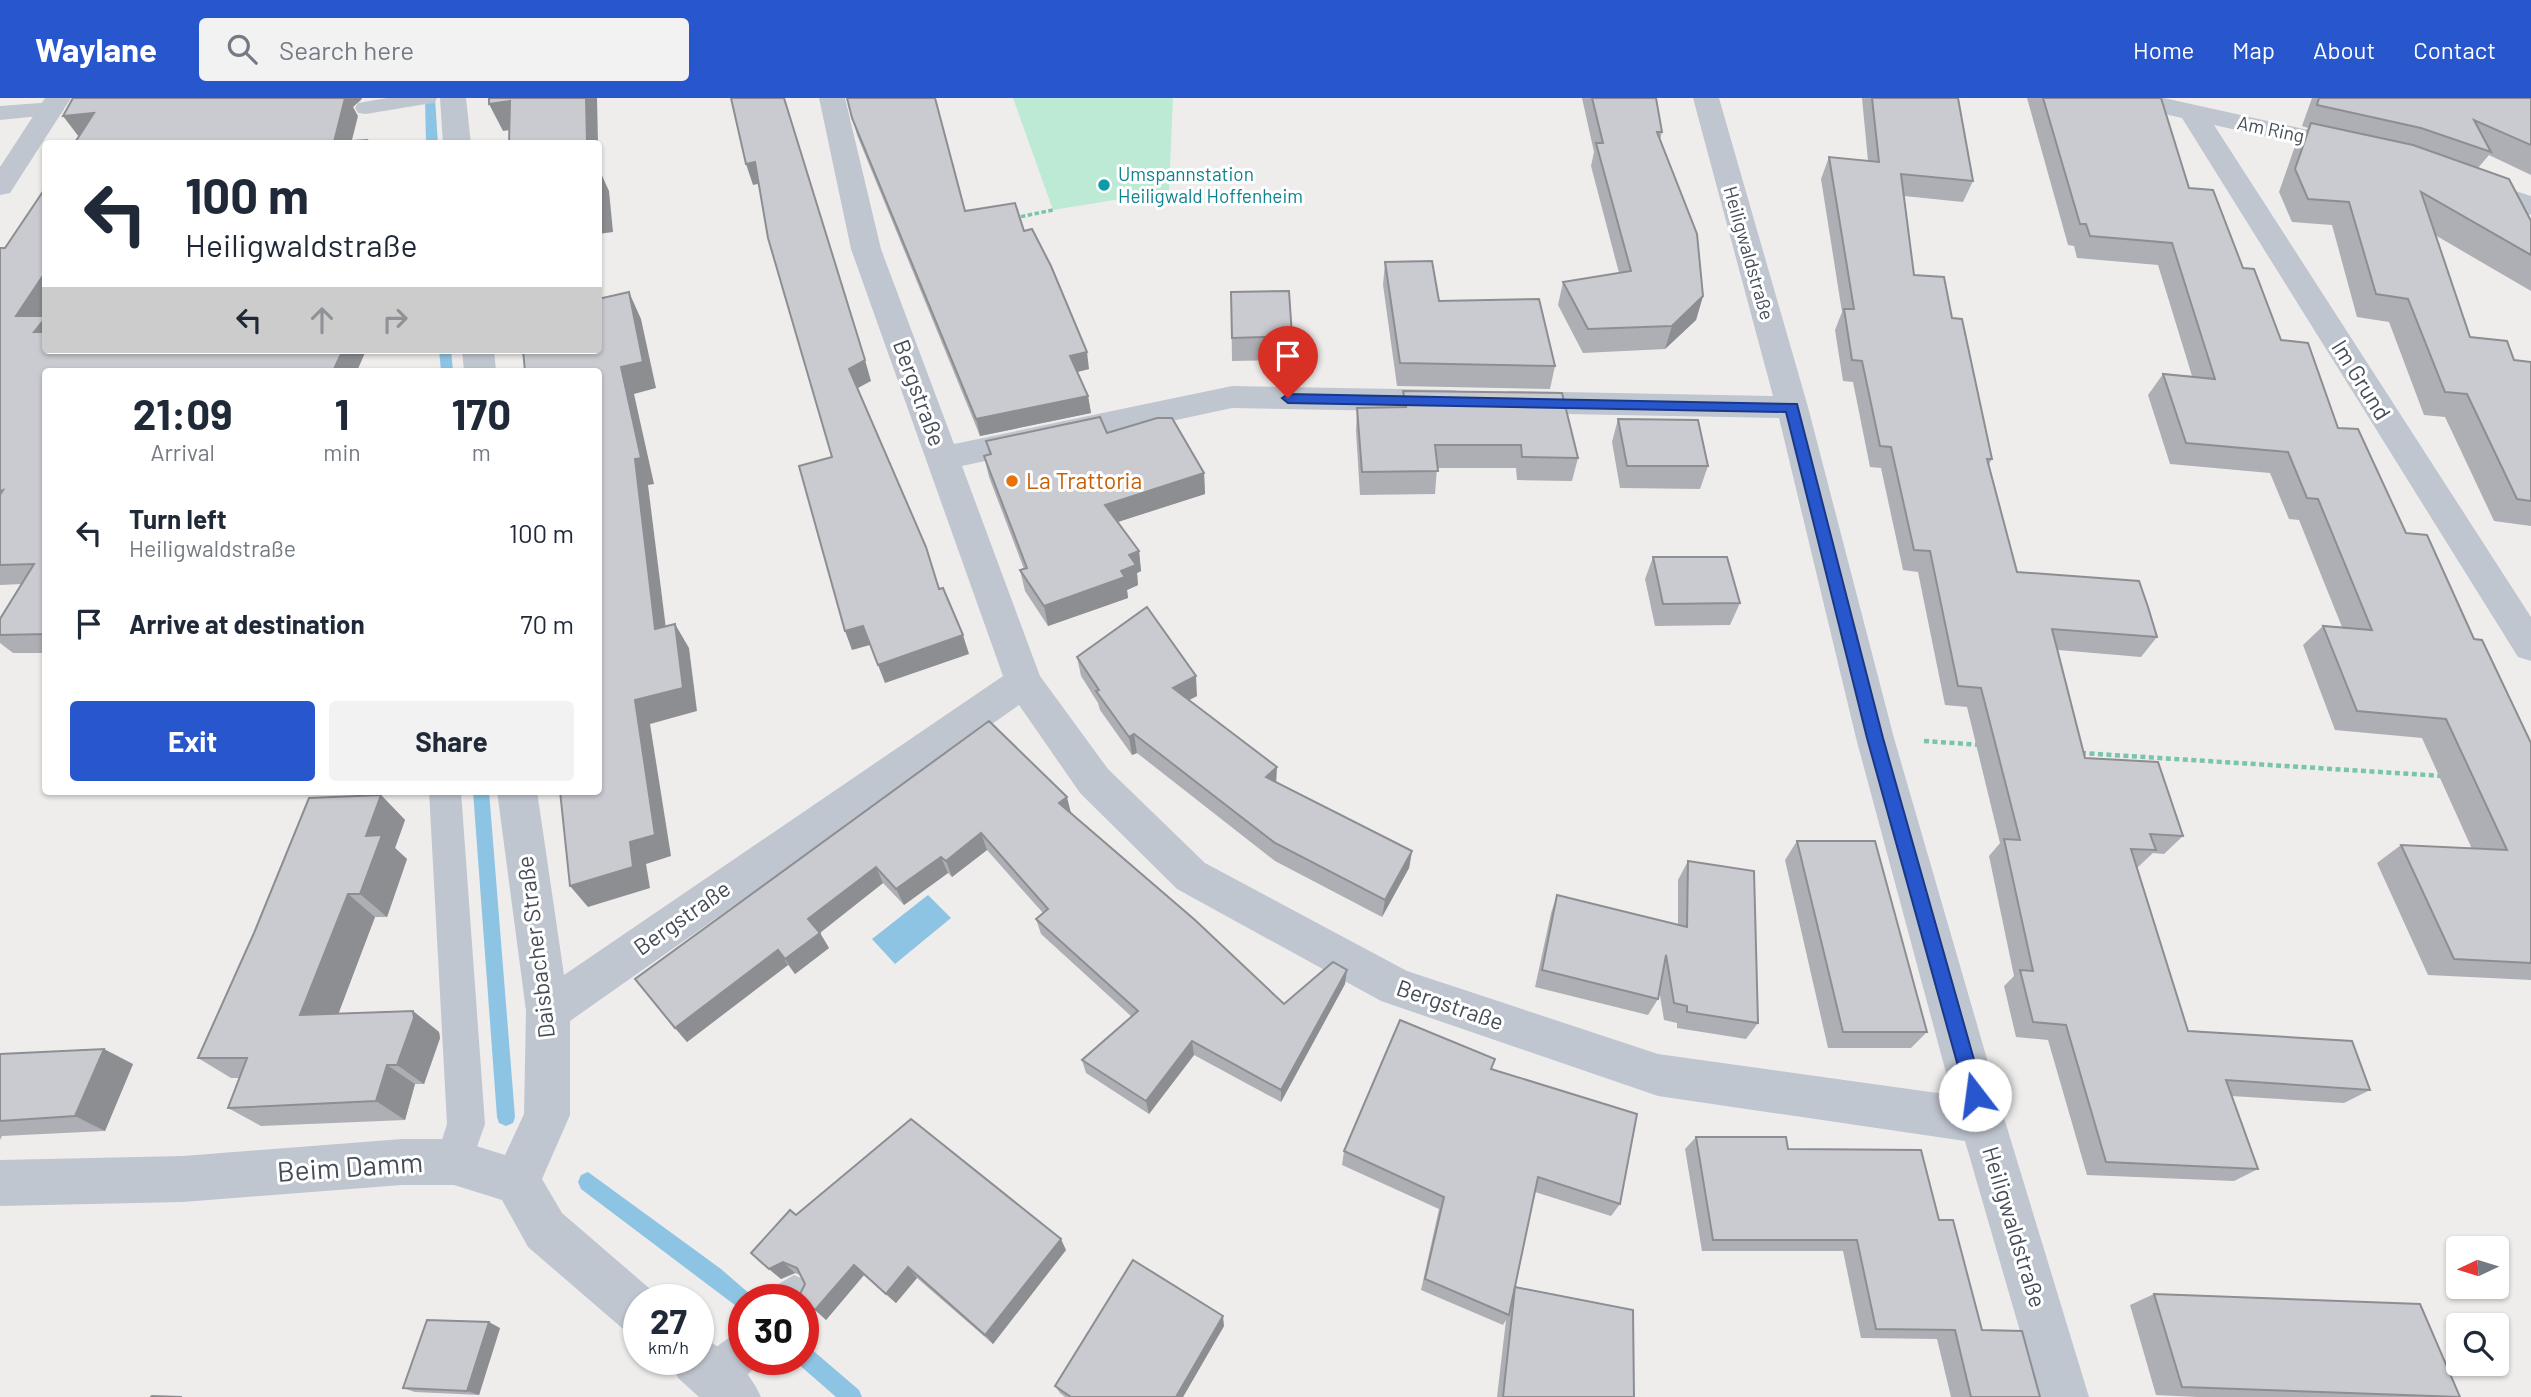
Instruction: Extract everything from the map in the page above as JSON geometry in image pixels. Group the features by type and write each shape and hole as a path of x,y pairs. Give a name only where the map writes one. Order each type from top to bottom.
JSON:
{"street":[{"path":"453,98 457,140"},
{"name":"Bergstraße","path":"832,98 866,248 1024,682 1094,781 1191,876 1396,987 1658,1075 1982,1121"},
{"name":"Heiligwaldstraße","path":"1706,98 1792,407 1875,738 1982,1121 2064,1397"},
{"name":"Am Ring","path":"2129,98 2379,154"},
{"path":"0,187 55,104"},
{"name":"Im Grund","path":"2192,112 2531,647"},
{"path":"2455,178 2531,206"},
{"path":"943,458 1233,397 1792,407"},
{"name":"Bergstraße","path":"548,1011 1024,682"},
{"name":"Daisbacher Straße","path":"517,1182 547,1115 548,1011 518,795"},
{"name":"Beim Damm","path":"0,1183 183,1179 402,1162 454,1162 517,1182"},
{"path":"517,1182 545,1230 623,1297"}],"lane":[{"path":"366,108 421,99"},
{"path":"0,113 55,104"},
{"path":"445,795 466,1124 454,1162"}],"path":[{"path":"1012,218 1053,210"},
{"path":"1875,738 1983,746"},
{"path":"2080,752 2449,776"}],"green space":[{"path":"1013,98 1173,98 1169,191 1053,210"}],"water":[{"path":"928,895 951,918 895,964 872,939"}],"building":[{"path":"73,98 345,98 334,140 77,140 94,113 63,116"},
{"path":"489,98 586,98 587,140 509,140 510,101 489,104"},
{"path":"731,98 784,98 865,360 849,369 926,547 939,589 943,588 963,635 878,665 863,626 845,631 799,466 832,457 768,238 755,162 746,164"},
{"path":"847,98 935,98 965,211 1015,203 1024,231 1032,229 1051,266 1087,352 1070,356 1088,396 976,419 852,118"},
{"path":"1592,98 1656,98 1662,132 1657,132 1697,234 1703,296 1672,326 1588,329 1563,282 1631,271 1596,143 1603,143"},
{"path":"1872,98 1958,98 1973,181 1901,174 1914,275 1944,277 1952,318 1962,319 1992,459 1987,459 2017,572 2139,581 2148,607 2157,637 2052,629 2085,758 2158,762 2183,836 2150,834 2156,850 2131,849 2188,1031 2352,1041 2370,1090 2226,1080 2258,1169 2106,1162 2066,1025 2033,1022 2020,970 2033,971 2004,839 2020,840 1981,688 1958,686 1930,551 1914,550 1891,447 1880,446 1862,361 1852,360 1844,309 1854,309 1829,157 1879,162"},
{"path":"2043,98 2161,98 2189,188 2213,190 2243,268 2254,269 2281,340 2308,343 2338,428 2358,429 2406,533 2427,535 2474,639 2482,640 2531,743 2531,963 2454,959 2401,845 2507,850 2446,719 2357,711 2323,626 2372,630 2318,499 2307,498 2288,452 2186,443 2163,374 2215,379 2172,243 2090,236 2086,224 2080,224"},
{"path":"2319,98 2531,98 2531,145 2474,120 2491,152 2421,128 2317,105"},
{"path":"2311,123 2413,145 2509,179 2531,221 2531,255 2421,192 2470,337 2507,341 2514,360 2531,362 2531,501 2517,499 2467,394 2445,392 2408,299 2376,294 2349,202 2308,199 2295,169"},
{"path":"42,193 42,277 16,316 42,316 42,322 34,332 42,332 42,354 341,354 334,368 42,368 42,634 0,635 0,619 34,564 0,565 0,495 3,490 0,491 0,248 5,248"},
{"path":"1432,261 1439,301 1539,299 1555,366 1400,363 1385,262"},
{"path":"1289,291 1292,336 1232,338 1231,292"},
{"path":"629,292 643,362 621,367 641,458 635,459 655,629 675,624 683,688 635,700 655,835 630,842 633,867 570,886 560,795 602,795 602,368 525,368 523,354 602,354 602,298"},
{"path":"1403,391 1562,393 1578,458 1522,457 1521,445 1435,445 1438,471 1362,472 1357,408 1406,407"},
{"path":"1100,417 1107,433 1157,418 1172,418 1204,473 1105,505 1139,551 1129,555 1136,565 1121,571 1125,577 1044,606 1020,570 1027,568 984,456 991,454 986,441"},
{"path":"1618,419 1698,420 1708,466 1627,466"},
{"path":"1653,557 1727,557 1740,603 1663,604"},
{"path":"1147,607 1196,676 1173,688 1277,767 1266,777 1412,851 1385,900 1275,843 1134,734 1129,737 1096,691 1099,690 1077,657"},
{"path":"989,721 1067,797 1059,803 1195,920 1284,1004 1333,962 1347,970 1281,1090 1192,1041 1146,1101 1082,1060 1138,1011 1036,919 1048,909 981,833 946,861 941,857 896,889 876,867 808,919 820,933 785,959 778,950 675,1028 635,979"},
{"path":"381,795 366,836 382,835 360,894 348,894 300,1015 413,1011 414,1018 397,1065 387,1065 376,1101 228,1108 247,1058 198,1058 254,933 309,798"},
{"path":"1797,841 1875,841 1927,1032 1843,1032"},
{"path":"1688,861 1754,871 1758,1023 1687,1012 1687,1006 1674,1003 1666,955 1658,999 1542,970 1557,895 1687,927"},
{"path":"1400,1020 1495,1059 1491,1069 1637,1114 1620,1204 1538,1177 1509,1315 1425,1279 1444,1197 1344,1151"},
{"path":"104,1049 75,1116 0,1121 0,1054"},
{"path":"911,1119 1061,1239 985,1335 908,1267 886,1294 854,1265 819,1305 819,1284 805,1284 797,1268 783,1262 769,1269 751,1253 790,1210 796,1215"},
{"path":"1696,1137 1786,1137 1788,1149 1921,1150 1939,1220 1953,1220 1982,1330 2022,1331 2040,1397 1971,1397 1955,1330 1876,1329 1857,1240 1713,1240"},
{"path":"1133,1260 1223,1316 1176,1397 1071,1397 1055,1386"},
{"path":"1515,1287 1633,1310 1634,1397 1503,1397"},
{"path":"2154,1294 2420,1304 2446,1364 2446,1376 2451,1376 2460,1397 2182,1387"},
{"path":"427,1320 489,1322 467,1391 403,1388"}],"waterway":[{"path":"430,98 432,140"},
{"path":"445,354 447,368"},
{"path":"481,795 506,1117"},
{"path":"588,1182 728,1288"},
{"path":"819,1369 852,1397"}],"place":[{"name":"Umspannstation Heiligwald Hoffenheim","path":"1104,185"},
{"name":"La Trattoria","path":"1012,481"}],"route":[{"path":"1288,398 1792,407 1875,738 1975,1095"}]}
